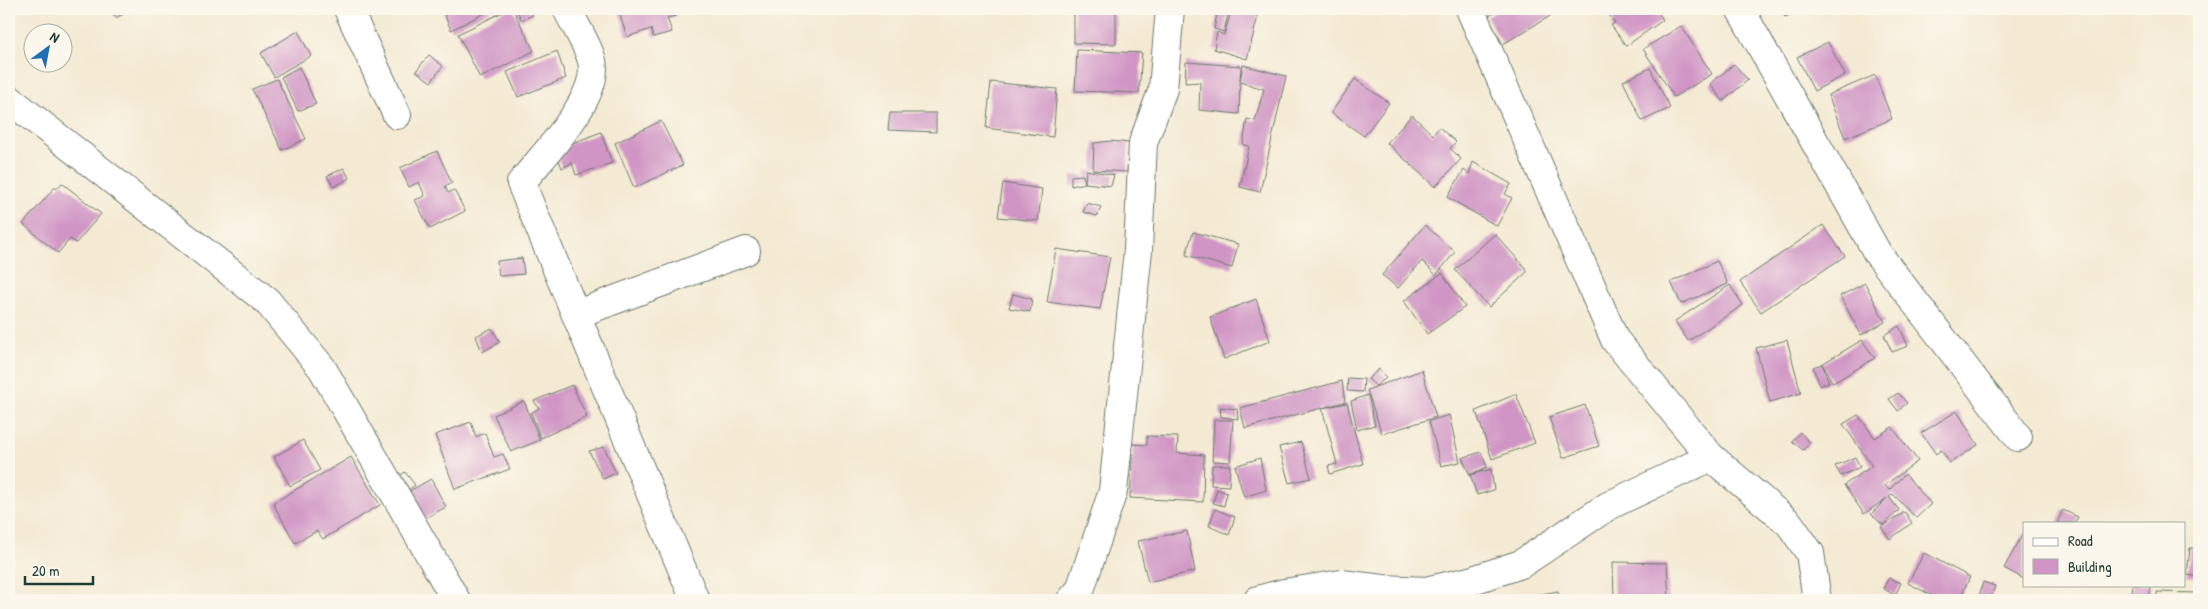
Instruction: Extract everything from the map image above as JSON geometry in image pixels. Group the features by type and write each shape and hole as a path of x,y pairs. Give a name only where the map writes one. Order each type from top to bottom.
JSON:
{"street":[{"path":"348,9 397,115"},
{"path":"567,9 592,60 593,79 580,108 520,183 577,314 695,600"},
{"path":"1071,600 1080,590 1113,491 1138,250 1143,143 1163,89 1170,9"},
{"path":"1470,9 1614,340 1711,457 1789,522 1810,553 1817,600"},
{"path":"1740,9 1878,254 2018,437"},
{"path":"9,99 267,301 322,368 456,600"},
{"path":"577,314 746,251"},
{"path":"1258,600 1284,593 1341,584 1383,589 1426,591 1470,581 1521,564 1608,506 1711,457"}],"building":[{"path":"110,9 131,9 116,18"},
{"path":"442,9 491,9 491,10 451,30"},
{"path":"509,9 513,9 534,51 480,78 458,34"},
{"path":"529,9 533,15 521,20 517,10"},
{"path":"618,9 673,9 676,16 667,18 672,32 653,37 651,29 627,37"},
{"path":"1074,9 1116,9 1116,44 1074,43"},
{"path":"1218,9 1229,10 1224,32 1214,29"},
{"path":"1232,9 1258,16 1247,59 1214,49 1217,32 1224,35"},
{"path":"1501,9 1562,9 1503,44 1487,17"},
{"path":"1605,9 1656,9 1663,20 1626,46 1611,25 1615,23"},
{"path":"1782,9 1804,9 1785,17"},
{"path":"1681,26 1712,74 1674,97 1643,49"},
{"path":"298,31 311,56 274,77 261,53"},
{"path":"1828,42 1845,75 1814,91 1797,57"},
{"path":"1077,50 1142,53 1139,93 1075,91"},
{"path":"557,51 566,78 518,97 507,72"},
{"path":"429,55 443,66 431,82 416,71"},
{"path":"1186,62 1241,66 1240,81 1243,65 1286,76 1260,192 1240,187 1249,146 1243,145 1247,119 1255,121 1264,89 1240,82 1239,114 1199,110 1200,82 1185,83"},
{"path":"1734,64 1748,80 1723,101 1710,84"},
{"path":"299,67 316,104 298,111 281,77"},
{"path":"1650,68 1670,108 1642,121 1623,81"},
{"path":"1875,75 1892,119 1845,138 1828,95"},
{"path":"277,79 306,139 282,150 252,89"},
{"path":"1355,79 1389,103 1364,136 1331,113"},
{"path":"991,82 1057,89 1053,137 986,128"},
{"path":"890,113 936,113 936,132 888,130"},
{"path":"1412,115 1433,135 1439,127 1456,142 1450,148 1461,159 1435,187 1387,143"},
{"path":"661,121 683,165 634,188 615,143"},
{"path":"601,132 612,163 576,175 572,163 562,168 555,150"},
{"path":"1111,141 1129,143 1127,172 1093,170 1094,143"},
{"path":"437,151 452,183 445,186 448,193 454,190 465,211 430,229 415,200 425,196 419,182 409,187 400,168"},
{"path":"1473,162 1511,184 1505,194 1512,198 1497,226 1447,197 1464,170 1469,174"},
{"path":"344,168 349,178 334,187 327,176"},
{"path":"1086,170 1114,175 1111,186 1085,183"},
{"path":"1083,175 1085,183 1071,186 1071,176"},
{"path":"62,183 101,214 76,243 70,239 58,253 23,224 55,187 56,189"},
{"path":"1003,183 1042,189 1038,221 998,217"},
{"path":"1087,203 1101,207 1097,216 1083,212"},
{"path":"1425,225 1455,252 1436,275 1422,261 1398,288 1382,275"},
{"path":"1823,225 1845,256 1761,312 1740,282"},
{"path":"1193,232 1238,244 1232,268 1186,255"},
{"path":"1495,234 1528,271 1489,307 1455,270"},
{"path":"1056,249 1110,257 1100,309 1047,302"},
{"path":"522,258 524,274 499,276 497,261"},
{"path":"1717,261 1728,284 1681,304 1671,282"},
{"path":"1442,273 1465,307 1427,334 1404,301"},
{"path":"1865,283 1885,322 1861,335 1840,296"},
{"path":"1730,285 1743,305 1688,341 1675,321"},
{"path":"1013,294 1032,299 1030,312 1009,308"},
{"path":"1256,299 1270,341 1224,359 1210,317"},
{"path":"1899,326 1908,346 1892,352 1884,335"},
{"path":"492,328 500,342 482,352 476,336"},
{"path":"1787,340 1801,393 1770,402 1756,348"},
{"path":"1862,340 1875,358 1833,383 1822,364"},
{"path":"1822,364 1829,382 1820,386 1813,367"},
{"path":"1379,369 1386,378 1376,386 1368,379"},
{"path":"1422,370 1436,417 1382,434 1367,390"},
{"path":"1348,378 1364,379 1363,392 1347,391"},
{"path":"1342,381 1345,402 1245,428 1240,408"},
{"path":"572,385 587,417 541,438 531,413 539,408 534,401"},
{"path":"1898,393 1907,403 1898,411 1889,399"},
{"path":"1516,394 1535,443 1492,459 1476,411"},
{"path":"1368,395 1375,425 1357,430 1351,401"},
{"path":"524,401 540,440 511,452 494,415"},
{"path":"1347,403 1363,464 1330,474 1328,466 1337,464 1322,408"},
{"path":"1585,405 1599,446 1563,458 1549,417"},
{"path":"1220,407 1237,409 1238,419 1221,417"},
{"path":"1957,411 1978,445 1950,463 1941,450 1936,454 1921,433"},
{"path":"1449,415 1460,462 1441,466 1429,421"},
{"path":"1858,415 1875,438 1892,427 1918,461 1885,485 1889,490 1905,474 1931,504 1916,518 1893,494 1889,497 1899,510 1883,525 1871,514 1887,498 1864,514 1844,485 1872,466 1843,424"},
{"path":"1214,420 1233,420 1230,462 1212,461"},
{"path":"471,422 476,437 485,433 494,457 503,454 510,469 455,489 435,435"},
{"path":"1800,432 1810,443 1803,450 1792,441"},
{"path":"1147,436 1178,437 1177,453 1204,455 1203,502 1130,498 1133,444 1147,445"},
{"path":"303,440 320,470 290,486 274,457"},
{"path":"1301,442 1311,478 1289,483 1279,447"},
{"path":"604,447 616,473 603,479 589,451"},
{"path":"1481,452 1487,467 1470,475 1462,458"},
{"path":"351,457 380,505 323,539 317,531 295,543 273,503"},
{"path":"1855,457 1860,467 1841,476 1835,466"},
{"path":"1260,458 1266,490 1244,497 1235,466"},
{"path":"1212,465 1230,465 1229,486 1211,485"},
{"path":"1491,469 1494,490 1477,495 1470,475"},
{"path":"405,472 415,485 407,491 397,478"},
{"path":"431,479 446,507 422,520 406,493"},
{"path":"1217,489 1227,493 1224,506 1213,503"},
{"path":"1215,509 1235,517 1229,535 1209,526"},
{"path":"2063,510 2078,517 2076,522 2057,522"},
{"path":"1905,512 1912,523 1890,539 1881,527"},
{"path":"1187,531 1195,571 1148,582 1138,541"},
{"path":"2023,534 2023,578 2004,568"},
{"path":"2190,548 2199,548 2199,577 2187,575"},
{"path":"1924,553 1970,577 1959,600 1940,600 1908,583"},
{"path":"1613,562 1667,563 1669,600 1614,600"},
{"path":"1889,578 1901,583 1895,596 1883,588"},
{"path":"1983,582 1995,586 1990,600 1979,597"},
{"path":"2133,586 2151,586 2149,599 2131,597"},
{"path":"1558,591 1560,600 1521,600 1521,598"},
{"path":"2157,592 2199,593 2199,600 2157,600"}]}
